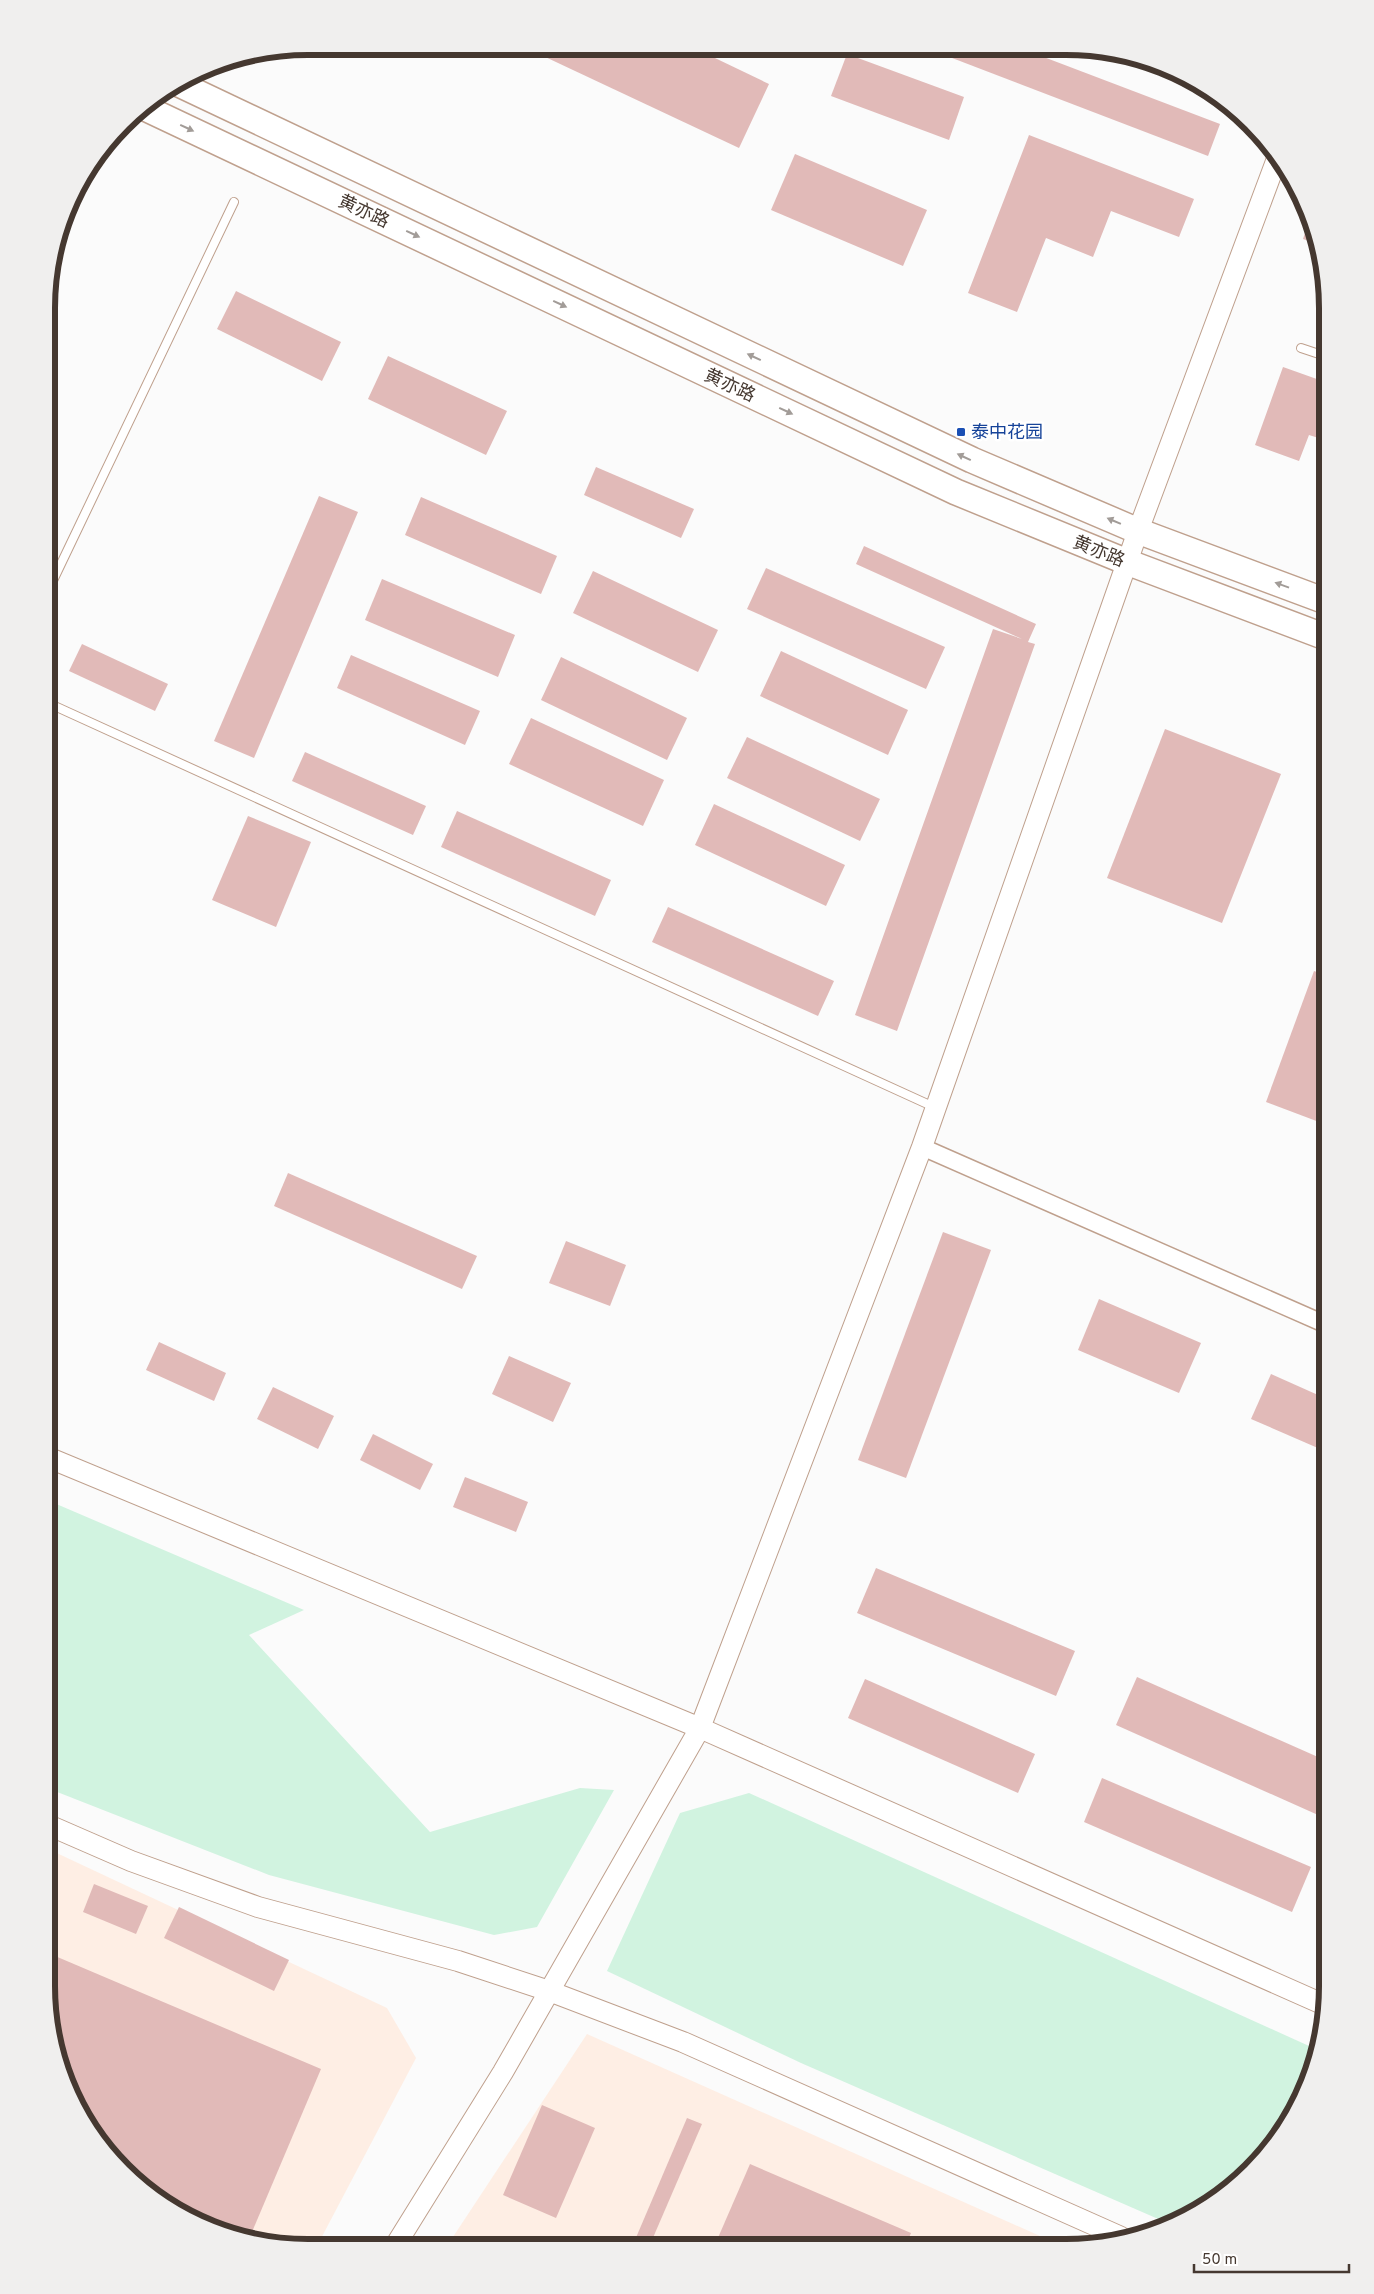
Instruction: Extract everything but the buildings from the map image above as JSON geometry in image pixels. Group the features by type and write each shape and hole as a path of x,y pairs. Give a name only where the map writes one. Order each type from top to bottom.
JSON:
{"main road":[{"name":"黄亦路","path":"185,87 953,452 1138,531 1319,599"},
{"name":"黄亦路","path":"150,110 956,492 1127,562 1319,635"}],"street":[{"path":"399,2239 503,2072 700,1728 922,1147 1138,531 1275,165"},
{"path":"922,1147 1319,1321"},
{"path":"55,1460 700,1728 1318,2002"},
{"path":"55,1828 131,1861 258,1907 458,1962 549,1991 683,2042 1115,2234"}],"lane":[{"path":"55,576 234,202"},
{"path":"1301,348 1319,355"},
{"path":"55,706 936,1108"}],"shaded area":[{"path":"55,1852 387,2008 416,2058 321,2239 275,2237 258,2234 211,2220 181,2205 154,2187 129,2165 107,2140 89,2112 57,2018 55,1986"},
{"path":"587,2034 1047,2239 452,2239"}],"green space":[{"path":"55,1503 304,1610 249,1635 430,1832 580,1788 614,1790 537,1927 494,1935 269,1875 55,1791"},
{"path":"749,1793 1311,2047 1300,2083 1276,2127 1245,2165 1207,2196 1162,2220 801,2063 607,1971 680,1813"}],"place":[{"name":"泰中花园","path":"961,432"}]}
